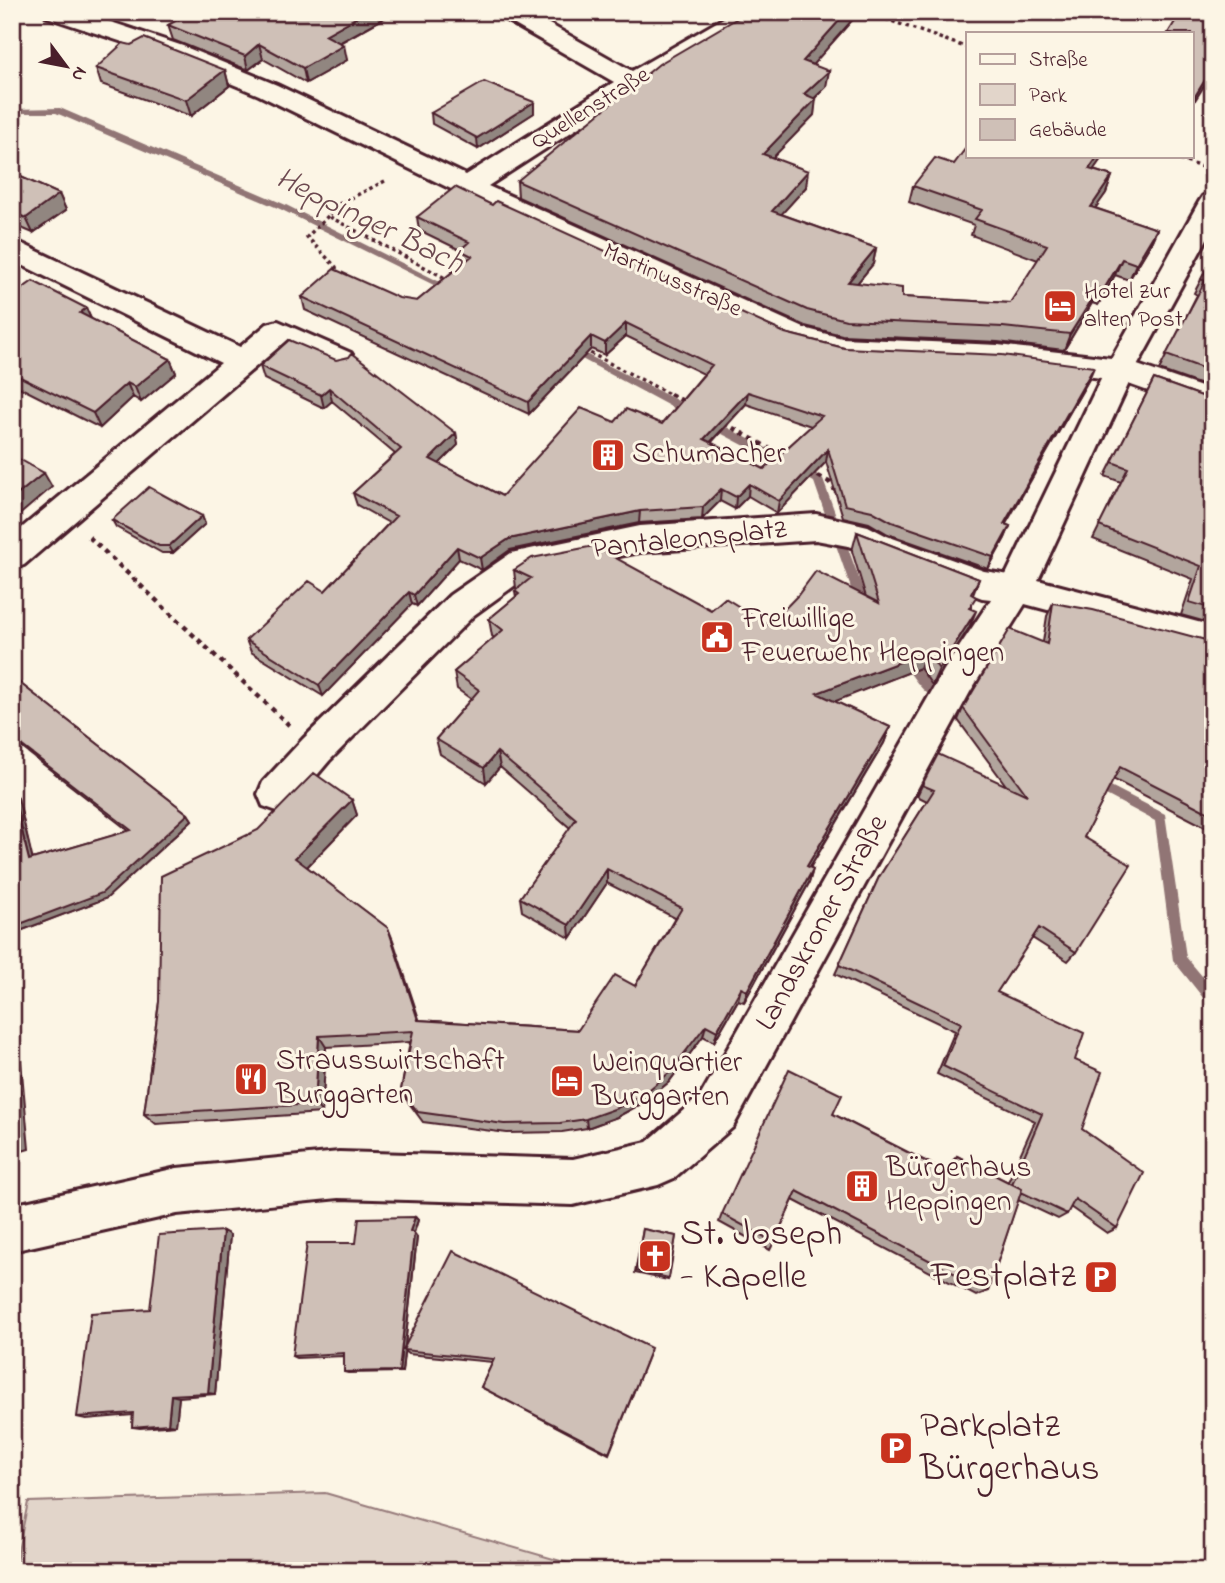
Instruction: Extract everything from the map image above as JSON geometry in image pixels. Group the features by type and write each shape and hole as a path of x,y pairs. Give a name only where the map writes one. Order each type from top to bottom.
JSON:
{"street":[{"name":"Martinusstraße","path":"56,12 174,51 236,76 332,119 551,227 795,336 842,348 998,355 1120,370 1213,403"},
{"path":"510,12 632,82"},
{"name":"Quellenstraße","path":"468,186 632,82 752,12"},
{"name":"Landskroner Straße","path":"12,1228 177,1191 204,1188 339,1175 573,1182 658,1162 717,1111 957,681 1017,587 1120,370 1213,202"},
{"path":"12,248 43,275 241,360"},
{"path":"12,556 278,331 340,360"},
{"name":"Pantaleonsplatz","path":"277,794 316,750 462,605 523,562 640,539 816,527 865,540 982,583 1017,587 1213,640"}],"path":[{"path":"866,12 966,47"},
{"path":"1172,158 1213,171"},
{"path":"337,276 336,267 307,237 312,228 328,216 335,206 392,177 436,172"},
{"path":"328,216 454,284"},
{"path":"574,345 695,407"},
{"path":"717,419 794,462"},
{"path":"806,469 829,482 865,540"},
{"path":"63,513 316,750"}],"green space":[{"path":"325,1493 595,1571 14,1571 28,1502"}],"building":[{"path":"192,12 366,12 325,35 344,45 303,68 259,44 245,56 168,25"},
{"path":"748,12 847,12 803,61 829,71 804,94 816,99 763,154 808,171 772,211 876,248 848,282 902,288 902,297 1010,303 1047,245 975,219 982,210 913,186 935,158 954,164 966,148 966,158 1097,158 1089,169 1112,176 1091,207 1157,229 1136,264 1122,259 1104,289 1099,288 1070,334 1003,327 846,320 807,310 517,181 659,64"},
{"path":"1181,12 1213,12 1213,67 1194,98 1194,32 1169,32"},
{"path":"144,38 225,70 186,100 96,68 123,43 131,45"},
{"path":"484,82 534,102 477,138 431,113"},
{"path":"12,173 59,194 26,218 12,212"},
{"path":"455,187 492,205 496,201 785,333 844,348 1002,355 1094,367 1004,524 1010,526 993,557 892,522 872,511 845,505 828,449 779,501 749,484 736,497 721,489 703,507 640,511 509,539 480,558 457,547 414,595 409,592 319,685 246,640 309,581 325,591 396,516 353,493 401,449 329,388 321,395 260,366 289,340 336,360 349,357 352,353 456,433 430,459 502,496 581,408 615,422 626,409 662,424 712,365 626,323 605,343 591,336 528,402 302,297 334,269 399,298 417,301 472,256 460,250 469,242 417,217","holes":["748,392 822,416 764,469 704,439"]},
{"path":"1213,257 1213,372 1166,355 1205,281 1201,279"},
{"path":"33,281 86,308 80,313 170,359 135,387 127,383 93,413 12,373 12,294"},
{"path":"1154,379 1213,400 1213,609 1189,602 1201,566 1099,526 1128,468 1112,462"},
{"path":"12,455 44,473 12,499"},
{"path":"149,487 202,516 169,546 159,546 112,520"},
{"path":"857,532 979,579 971,594 976,597 969,608 976,611 939,669 926,652 817,693 890,727 807,866 813,869 747,991 741,988 717,1031 706,1025 670,1072 644,1094 617,1108 586,1119 560,1123 504,1124 418,1112 401,1090 413,1031 319,1036 315,1104 144,1114 159,1002 161,876 258,830 314,773 352,800 295,858 388,928 418,1020 578,1030 615,975 635,986 682,908 607,869 569,925 520,898 576,819 497,752 484,768 436,739 479,690 454,672 503,630 489,619 519,594 515,591 531,578 514,570 532,558 594,546 711,610 725,598 769,625 798,595 816,571 879,603"},
{"path":"1053,603 1093,610 1213,642 1213,815 1120,767 1084,837 1131,865 1076,952 1039,928 997,992 1084,1033 1075,1060 1102,1072 1082,1129 1144,1173 1117,1228 1075,1199 1067,1214 1021,1192 1022,1189 1012,1184 1042,1114 943,1066 961,1023 839,965 879,877 934,790 922,785 938,754 1027,795 963,708 1010,629 1047,644"},
{"path":"12,677 188,814 102,893 12,927 12,792 29,860 131,830 12,738"},
{"name":"Bürgerhaus Heppingen","path":"789,1069 842,1095 833,1114 950,1174 957,1156 1022,1189 988,1291 797,1191 774,1242 722,1214"},
{"path":"415,1217 410,1231 414,1233 399,1371 344,1372 344,1353 292,1356 307,1243 356,1243 359,1218"},
{"name":"St. Joseph - Kapelle","path":"643,1229 676,1236 669,1278 636,1271"},
{"path":"223,1231 208,1393 171,1395 168,1424 132,1427 133,1413 77,1417 91,1313 150,1309 159,1235"},
{"path":"453,1251 651,1348 609,1453 481,1387 494,1359 403,1350"}],"waterway":[{"name":"Heppinger Bach","path":"12,111 57,110 283,207 453,291"},
{"name":"Heppinger Bach","path":"570,349 690,412"},
{"name":"Heppinger Bach","path":"709,422 818,480 859,594 867,605"},
{"name":"Heppinger Bach","path":"907,659 928,688 945,698"},
{"name":"Heppinger Bach","path":"1095,783 1161,818 1180,960 1213,999"}],"place":[{"name":"Hotel zur alten Post","path":"1060,306"},
{"name":"Schumacher","path":"608,455"},
{"name":"Freiwillige Feuerwehr Heppingen","path":"717,637"},
{"name":"Strausswirtschaft Burggarten","path":"251,1079"},
{"name":"Weinquartier Burggarten","path":"567,1081"},
{"name":"Bürgerhaus Heppingen","path":"862,1186"},
{"name":"St. Joseph - Kapelle","path":"655,1256"},
{"name":"Festplatz","path":"1101,1277"},
{"name":"Parkplatz Bürgerhaus","path":"896,1448"}]}
